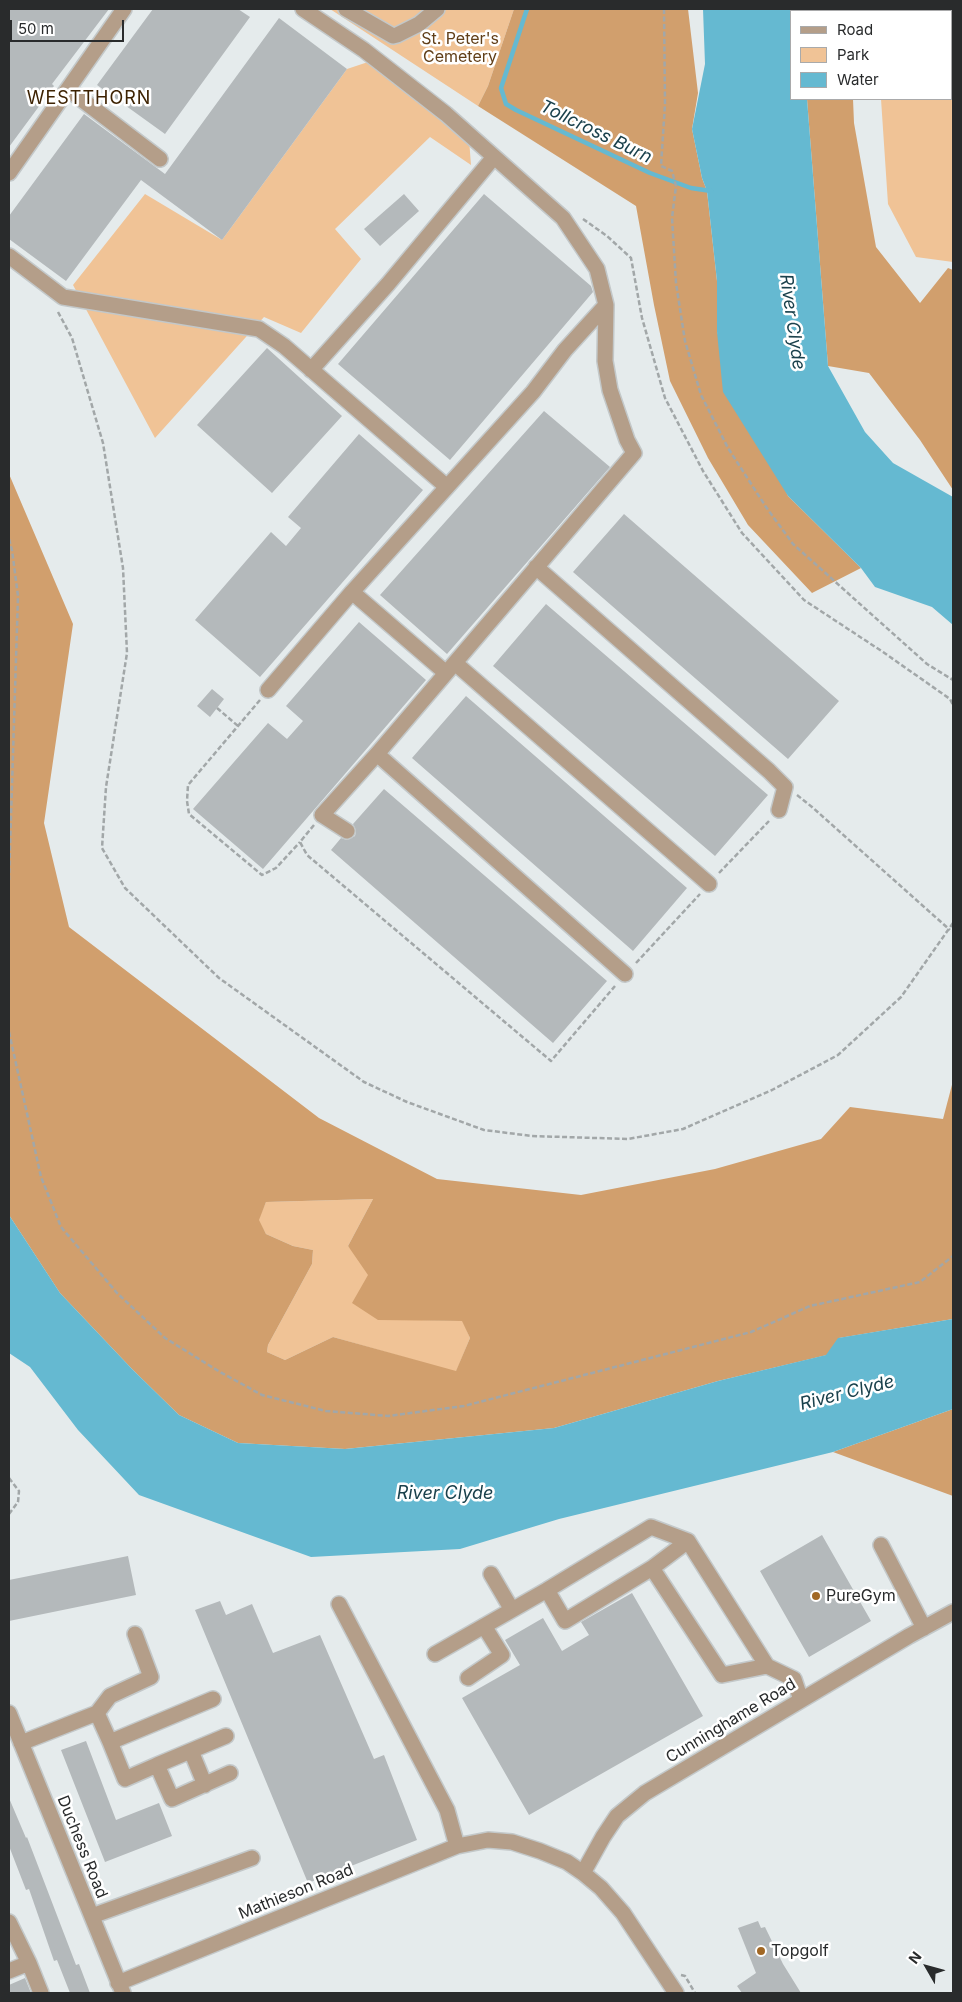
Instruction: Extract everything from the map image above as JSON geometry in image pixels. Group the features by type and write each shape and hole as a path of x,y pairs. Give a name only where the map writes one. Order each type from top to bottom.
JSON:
{"street":[{"path":"9,174 124,9"},
{"path":"303,9 364,50 446,114 563,218 597,269 606,305 605,361 610,390 634,452 451,668 322,815 347,831"},
{"path":"346,9 393,36 397,36 420,24 436,9"},
{"path":"68,89 160,159"},
{"path":"311,370 388,284 494,157"},
{"path":"9,256 63,297 259,330 284,346 447,487"},
{"path":"268,690 352,592 534,392 565,350 606,305"},
{"path":"536,567 769,771 785,787 779,810"},
{"path":"352,592 451,668 709,884"},
{"path":"377,754 625,974"},
{"path":"435,1654 547,1590 651,1527 688,1541 767,1666 794,1678 801,1700"},
{"path":"547,1590 565,1621 652,1568 688,1541"},
{"path":"881,1545 924,1628"},
{"path":"652,1568 722,1676 767,1666"},
{"path":"491,1574 512,1610"},
{"path":"339,1604 447,1810 458,1846"},
{"name":"Cunninghame Road","path":"583,1873 617,1816 645,1793 953,1612"},
{"path":"468,1678 502,1655 484,1626"},
{"path":"22,1743 97,1713 110,1696 151,1677 135,1634"},
{"path":"110,1742 213,1699"},
{"name":"Duchess Road","path":"9,1713 121,1988"},
{"path":"97,1713 126,1779 226,1736"},
{"path":"191,1751 205,1784"},
{"path":"157,1765 172,1799 230,1773"},
{"name":"Mathieson Road","path":"121,1988 458,1846 488,1840 512,1842 540,1851 567,1862 583,1873 601,1888 623,1913 676,1993"},
{"path":"92,1916 252,1858"},
{"path":"9,1922 41,1993"},
{"path":"9,1972 29,1963"}],"path":[{"path":"664,9 665,104 661,166 672,171 676,186 672,218 676,283 685,342 701,395 728,448 766,507 794,544 927,664 953,680"},
{"path":"563,218 572,212 606,236 631,258 642,318 665,398 703,471 742,533 804,600 950,699 953,705"},
{"path":"63,297 58,312 72,338 103,443 123,568 127,653 106,788 102,848 125,888 219,978 364,1082 407,1102 484,1130 532,1136 628,1139 683,1129 772,1090 838,1055 901,997 950,930 953,923"},
{"path":"9,539 18,596 9,880"},
{"path":"268,690 188,786 187,801 189,814 262,875 276,868 322,815"},
{"path":"217,708 238,726"},
{"path":"785,787 812,807 950,930"},
{"path":"300,842 307,855 551,1061 625,974 652,948 779,810"},
{"path":"9,1032 40,1178 61,1227 116,1293 166,1338 220,1372 262,1395 326,1411 388,1416 464,1406 750,1332 810,1306 920,1282 953,1256"},
{"path":"9,1478 19,1491 18,1502 9,1514"}],"green space":[{"name":"St. Peter's Cemetery","path":"330,9 514,9 488,86 478,106"},
{"path":"953,9 953,262 916,257 888,204 881,100 952,100 952,10 874,10"},
{"path":"371,61 469,139 471,165 430,137 335,229 361,259 301,333 264,317 155,438 73,285 145,194 222,240 347,69"},
{"path":"373,1199 348,1246 421,1320 463,1321 470,1338 456,1372 333,1337 285,1360 267,1352 268,1345 312,1264 313,1250 293,1246 266,1234 258,1220 266,1202"}],"shaded area":[{"path":"514,9 688,9 698,93 692,129 702,178 707,191 717,281 717,332 788,496 861,568 812,593 748,525 708,458 670,381 636,206 478,106 488,86"},
{"path":"807,100 853,100 854,123 876,247 920,303 948,268 953,270 953,490 920,440 869,373 828,366"},
{"path":"9,474 73,624 44,823 69,927 319,1118 437,1179 581,1195 715,1169 821,1139 850,1107 943,1119 953,1081 953,1319 839,1338 827,1355 718,1381 554,1428 345,1449 238,1443 179,1415 132,1369 60,1293 9,1215","holes":["373,1199 348,1246 368,1275 352,1303 378,1320 462,1321 470,1338 456,1371 333,1337 285,1360 267,1352 268,1345 312,1264 313,1250 293,1246 266,1234 259,1220 266,1202"]},
{"path":"953,1409 953,1496 833,1452"}],"water":[{"name":"River Clyde","path":"703,9 799,9 790,10 790,100 807,100 828,366 865,432 893,463 953,497 953,625 932,607 875,587 861,568 788,496 723,392 717,332 717,281 707,191 702,178 692,129 705,64"},
{"name":"River Clyde","path":"9,1215 60,1293 132,1369 179,1415 238,1443 345,1449 554,1428 718,1381 826,1355 838,1338 953,1319 953,1409 833,1452 559,1519 460,1549 311,1557 139,1495 78,1430 30,1367 9,1353"}],"building":[{"path":"9,9 109,9 52,84 54,86 9,147"},
{"path":"153,9 238,9 250,17 165,134 97,85"},
{"path":"279,18 347,69 222,240 141,180 66,281 9,239 9,216 84,114 165,174"},
{"path":"404,194 419,211 380,246 364,229"},
{"path":"484,194 591,286 593,292 450,460 338,364"},
{"path":"267,348 342,416 272,493 197,425"},
{"path":"544,411 610,467 447,654 380,595"},
{"path":"359,434 423,490 260,677 195,620 271,532 286,546 301,528 288,517"},
{"path":"624,514 839,701 788,759 573,572"},
{"path":"546,604 768,795 715,856 493,666"},
{"path":"359,622 426,680 263,869 193,809 268,723 287,739 303,721 286,706"},
{"path":"212,689 224,699 210,717 197,706"},
{"path":"466,696 687,888 633,951 412,758"},
{"path":"384,789 607,981 553,1043 331,850 341,838 347,840 355,836 356,831 353,824"},
{"name":"PureGym","path":"822,1535 871,1621 809,1657 760,1571"},
{"path":"128,1556 136,1595 9,1621 9,1580"},
{"path":"632,1593 703,1716 529,1815 462,1698 520,1665 505,1640 543,1618 562,1651 589,1635 581,1622"},
{"path":"220,1601 226,1615 252,1604 273,1653 320,1635 374,1759 384,1755 417,1840 308,1883 195,1610"},
{"path":"86,1741 116,1820 159,1803 172,1836 105,1862 61,1750"},
{"path":"9,1798 27,1837 76,1965 79,1964 90,1993 70,1993 57,1960 54,1961 29,1889 26,1890 9,1846"},
{"name":"Topgolf","path":"758,1921 761,1928 765,1927 783,1964 801,1993 742,1993 737,1986 756,1973 738,1928"},
{"path":"25,1978 31,1993 9,1993 9,1985"}],"waterway":[{"name":"Tollcross Burn","path":"527,9 501,88 506,104 650,173 691,188 711,191"}],"place":[{"name":"PureGym","path":"816,1596"},
{"name":"Topgolf","path":"761,1951"}],"district":[{"name":"WESTTHORN","path":"89,99"}]}
